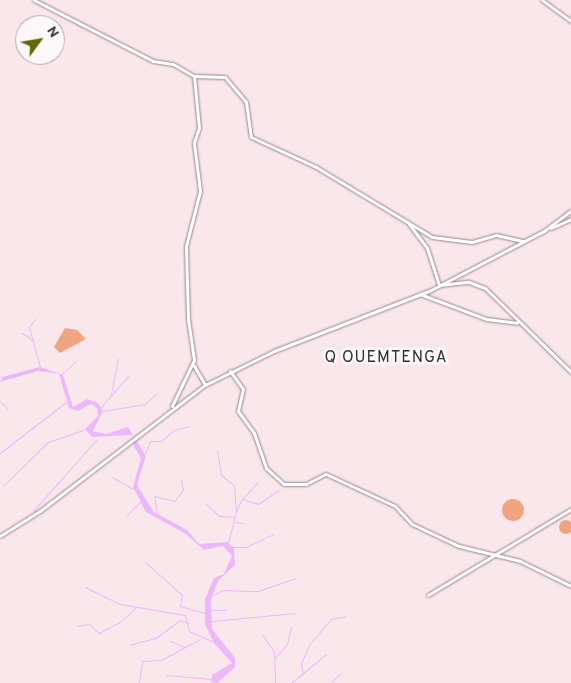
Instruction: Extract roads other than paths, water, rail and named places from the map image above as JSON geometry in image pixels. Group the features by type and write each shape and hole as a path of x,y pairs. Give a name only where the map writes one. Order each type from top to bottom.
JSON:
{"street":[{"path":"34,0 194,76 232,82 246,102 247,132 260,143 316,167 432,237 472,242 496,235 524,241"},
{"path":"542,0 571,21"},
{"path":"194,76 198,128 194,143 200,184 186,246 193,364 205,385"},
{"path":"544,231 571,211"},
{"path":"0,536 97,465 172,406 230,371 420,294 571,219"},
{"path":"408,222 427,248 439,285"},
{"path":"439,285 480,285 571,372"},
{"path":"420,294 486,319 520,324"},
{"path":"172,406 193,364"},
{"path":"230,371 243,389 238,411 254,433 257,452 273,477 284,484 306,484 326,474 395,506 412,524 460,546 494,552 571,586"},
{"path":"428,595 443,590 494,552 529,537 571,508"}],"waterway":[{"path":"35,319 29,327 40,367"},
{"path":"22,333 34,341"},
{"path":"111,394 118,359"},
{"path":"62,374 76,361"},
{"path":"101,407 128,376"},
{"path":"103,411 145,404 157,393"},
{"path":"0,401 7,408"},
{"path":"0,453 66,402"},
{"path":"145,453 150,441 161,441 174,430 190,426"},
{"path":"3,486 48,442 86,429"},
{"path":"33,511 97,439"},
{"path":"217,450 221,475 234,485 236,511 228,542"},
{"path":"112,477 133,489"},
{"path":"157,514 154,496 174,501 183,490 181,479"},
{"path":"242,499 258,482"},
{"path":"236,511 242,499 258,504 279,490"},
{"path":"127,515 141,501"},
{"path":"205,503 219,516 234,517"},
{"path":"234,522 243,523"},
{"path":"233,547 246,547 274,534"},
{"path":"145,562 182,595 180,606 205,613"},
{"path":"213,595 223,590 258,591 296,578"},
{"path":"85,587 120,604 185,615 189,631 214,642"},
{"path":"77,626 89,624 99,633 120,622 136,607"},
{"path":"212,610 226,610"},
{"path":"212,621 295,613"},
{"path":"303,673 301,663 309,645 331,619 346,616"},
{"path":"129,645 156,638 180,620 188,623"},
{"path":"275,658 287,644 291,626"},
{"path":"262,634 274,652 275,683"},
{"path":"139,683 142,661 161,660 200,639"},
{"path":"170,641 184,647"},
{"path":"291,683 326,654"},
{"path":"330,683 341,673"},
{"path":"166,675 211,679"}],"district":[{"name":"Q OUEMTENGA","path":"386,358"}]}
